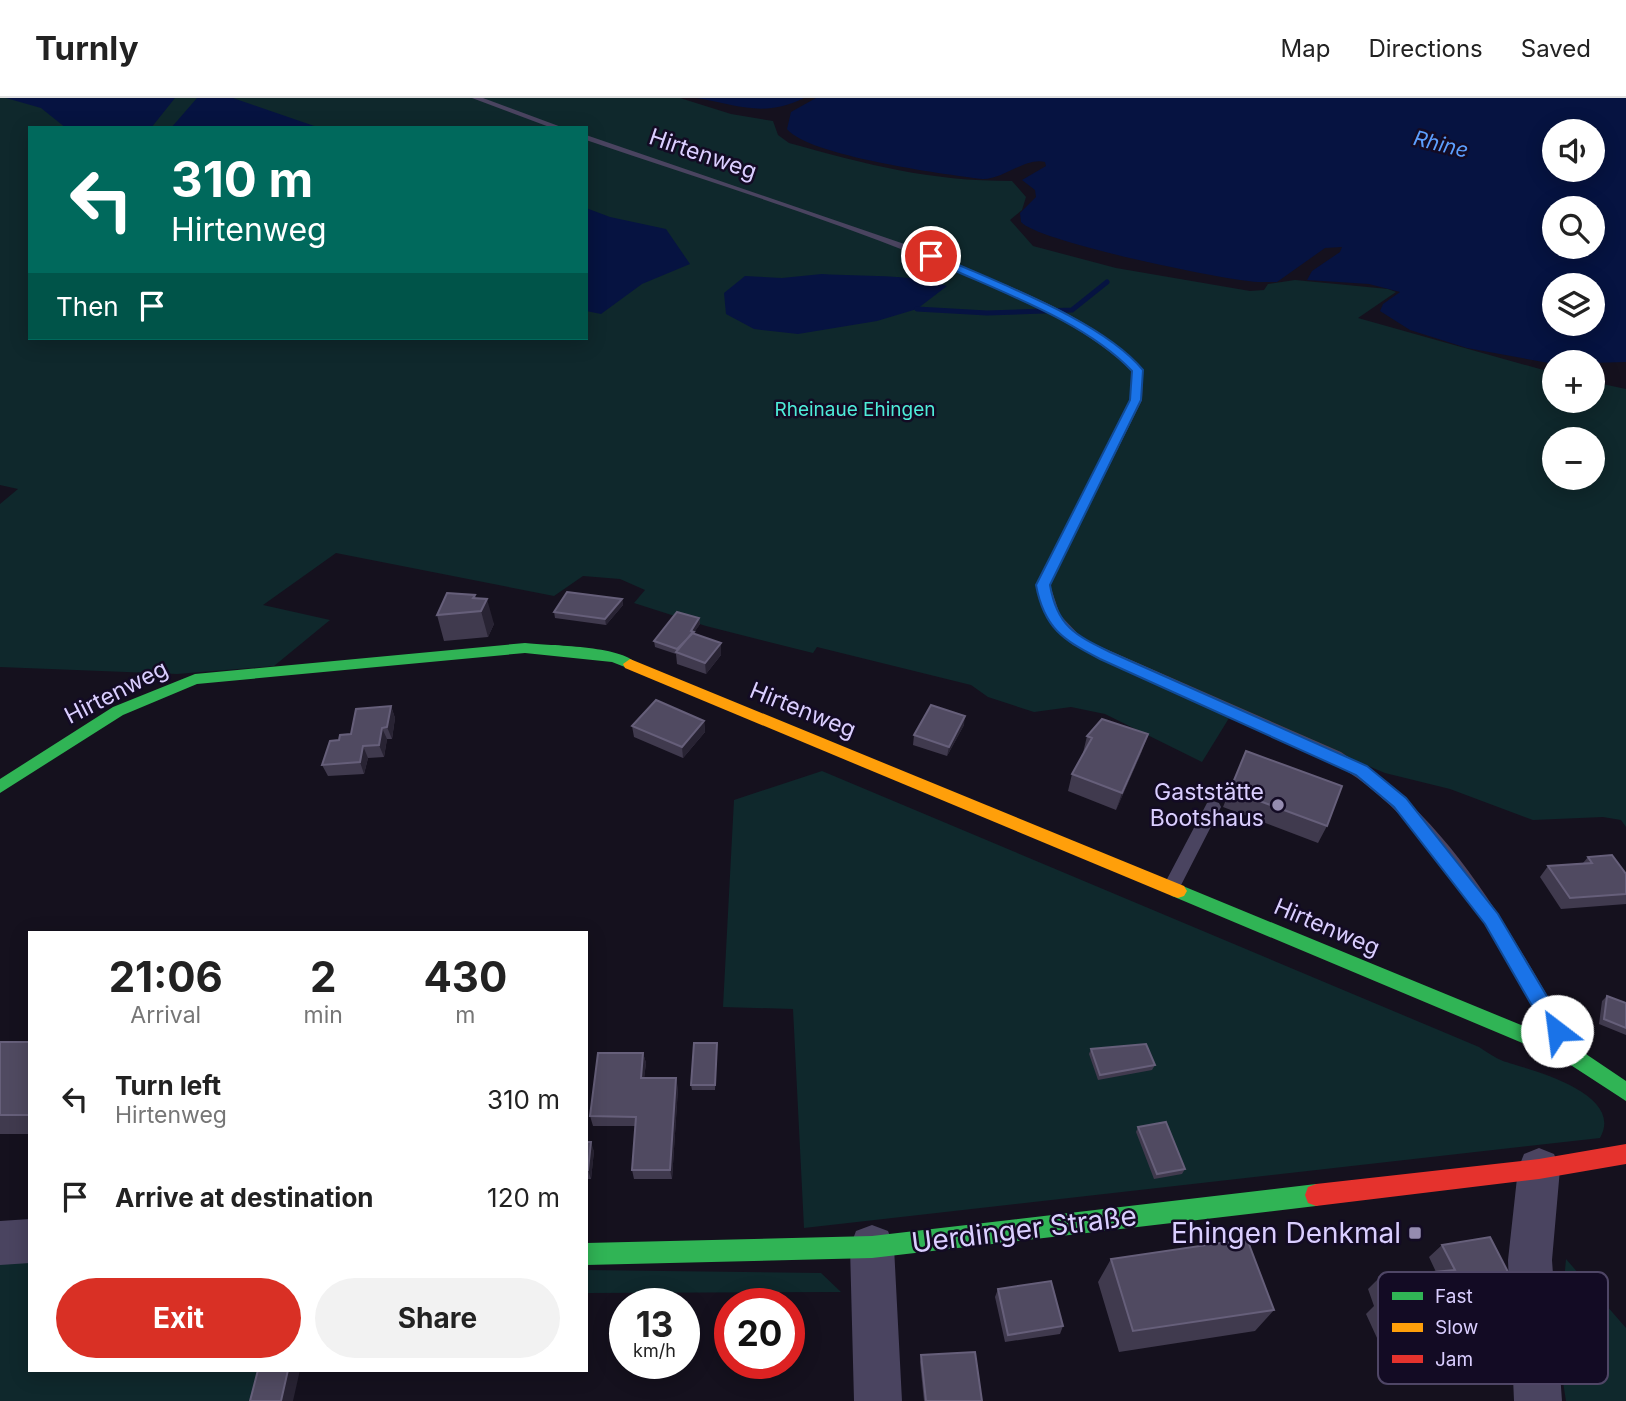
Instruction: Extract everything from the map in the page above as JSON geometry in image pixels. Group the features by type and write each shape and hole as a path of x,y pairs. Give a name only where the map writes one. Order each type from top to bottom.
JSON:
{"street":[{"name":"Hirtenweg","path":"0,787 100,722 167,686 195,679 525,648 614,657 1172,886 1570,1054 1626,1092"},
{"name":"Uerdinger Straße","path":"588,1254 872,1247 1539,1169 1626,1154"},
{"path":"1530,1272 1539,1169"},
{"path":"0,1243 28,1241"},
{"path":"872,1247 878,1401"}],"lane":[{"path":"476,98 554,126"},
{"name":"Hirtenweg","path":"588,138 918,251 1059,315 1117,349 1138,370 1136,400 1043,585 1051,616 1077,642 1335,756 1362,771 1400,802 1491,919 1570,1054"},
{"path":"918,251 940,239"},
{"path":"1172,886 1213,807"}],"green space":[{"name":"Rheinaue Ehingen","path":"0,98 680,98 731,114 773,121 778,135 789,143 846,158 926,175 1012,181 1026,197 1022,210 1010,220 1033,246 1116,268 1250,291 1264,290 1268,284 1295,280 1388,289 1396,292 1358,318 1542,370 1542,413 1605,413 1605,385 1626,389 1626,827 1621,820 1603,817 1533,820 1450,789 1385,773 1234,710 1202,762 1105,714 1071,707 1034,712 988,697 971,685 817,647 813,653 706,626 634,603 645,590 620,579 583,576 554,596 336,553 263,605 330,620 274,666 177,674 0,667 0,504 18,489 0,485"},
{"path":"822,771 1479,1047 1500,1060 1570,1085 1599,1108 1604,1122 1600,1138 804,1228 793,1009 723,1007 734,800"},
{"path":"1566,1259 1577,1272 1565,1272"},
{"path":"28,1262 28,1372 270,1372 263,1401 0,1401 0,1263"},
{"path":"588,1270 821,1273 841,1292 805,1292 805,1288 714,1288 714,1292 700,1293 700,1288 609,1288 609,1293 588,1293"},
{"path":"1608,1307 1626,1328 1626,1401 1566,1401 1563,1384 1608,1384"}],"water":[{"path":"6,98 175,98 153,126 64,126 41,108"},
{"path":"197,98 233,98 314,126 173,126"},
{"path":"697,98 804,98 763,109"},
{"name":"Rhine","path":"816,98 1626,98 1626,362 1605,363 1605,350 1542,350 1542,362 1467,348 1410,330 1380,311 1383,304 1400,292 1369,284 1307,280 1312,271 1340,252 1342,247 1325,248 1277,282 1258,282 1172,267 1061,240 1021,222 1020,213 1036,197 1035,190 1022,180 1046,166 1045,162 1037,161 998,176 982,179 848,155 821,148 800,139 787,129 791,112"},
{"path":"588,209 610,217 666,229 690,264 642,284 601,314 588,311"},
{"path":"822,274 901,277 947,286 917,309 877,321 798,334 754,329 726,314 724,293 745,276 782,278"}],"building":[{"path":"567,592 622,599 605,619 554,612"},
{"path":"447,593 475,595 473,598 487,599 481,611 437,615"},
{"path":"677,612 699,618 691,631 694,632 677,649 654,641"},
{"path":"692,633 721,643 705,663 676,652"},
{"path":"656,700 704,721 682,747 632,726"},
{"path":"931,705 965,716 949,747 914,735"},
{"path":"391,706 387,727 382,728 379,745 363,746 360,762 322,765 330,741 339,740 340,735 351,734 356,709"},
{"path":"1102,719 1148,734 1122,793 1072,774 1092,738 1087,736"},
{"path":"1246,751 1342,786 1327,826 1230,790"},
{"path":"1612,855 1626,874 1626,894 1570,898 1548,866 1592,863 1588,857"},
{"path":"1607,996 1626,1003 1626,1028 1604,1019"},
{"path":"0,1042 28,1042 28,1115 0,1115"},
{"path":"694,1043 717,1043 715,1085 691,1085"},
{"path":"1146,1044 1155,1065 1100,1075 1091,1049"},
{"path":"598,1053 643,1053 641,1078 676,1078 670,1170 632,1170 636,1117 590,1116"},
{"path":"1166,1122 1185,1169 1157,1174 1138,1127"},
{"path":"588,1142 591,1142 588,1170"},
{"path":"1490,1237 1508,1272 1434,1272 1455,1270 1442,1245"},
{"path":"1247,1239 1274,1310 1133,1331 1111,1259"},
{"path":"1051,1281 1063,1326 1008,1335 998,1289"},
{"path":"975,1352 982,1401 926,1401 921,1355"},
{"path":"257,1372 288,1372 281,1401 250,1401"}],"waterway":[{"path":"917,309 987,313 1072,310 1107,282"}],"traffic: fast":[{"path":"0,787 118,711 195,679 525,648 614,657 630,664"},
{"path":"1178,891 1570,1054 1626,1092"},
{"path":"588,1254 872,1247 1316,1195"}],"traffic: slow":[{"path":"630,664 1178,891"}],"traffic: jam":[{"path":"1316,1195 1539,1169 1626,1154"}],"place":[{"name":"Gaststätte Bootshaus","path":"1278,805"},
{"name":"Ehingen Denkmal","path":"1415,1233"}],"route":[{"path":"931,256 1084,328 1117,349 1138,370 1136,400 1043,585 1047,610 1058,626 1077,642 1335,756 1362,771 1400,802 1491,919 1557,1031"}]}
